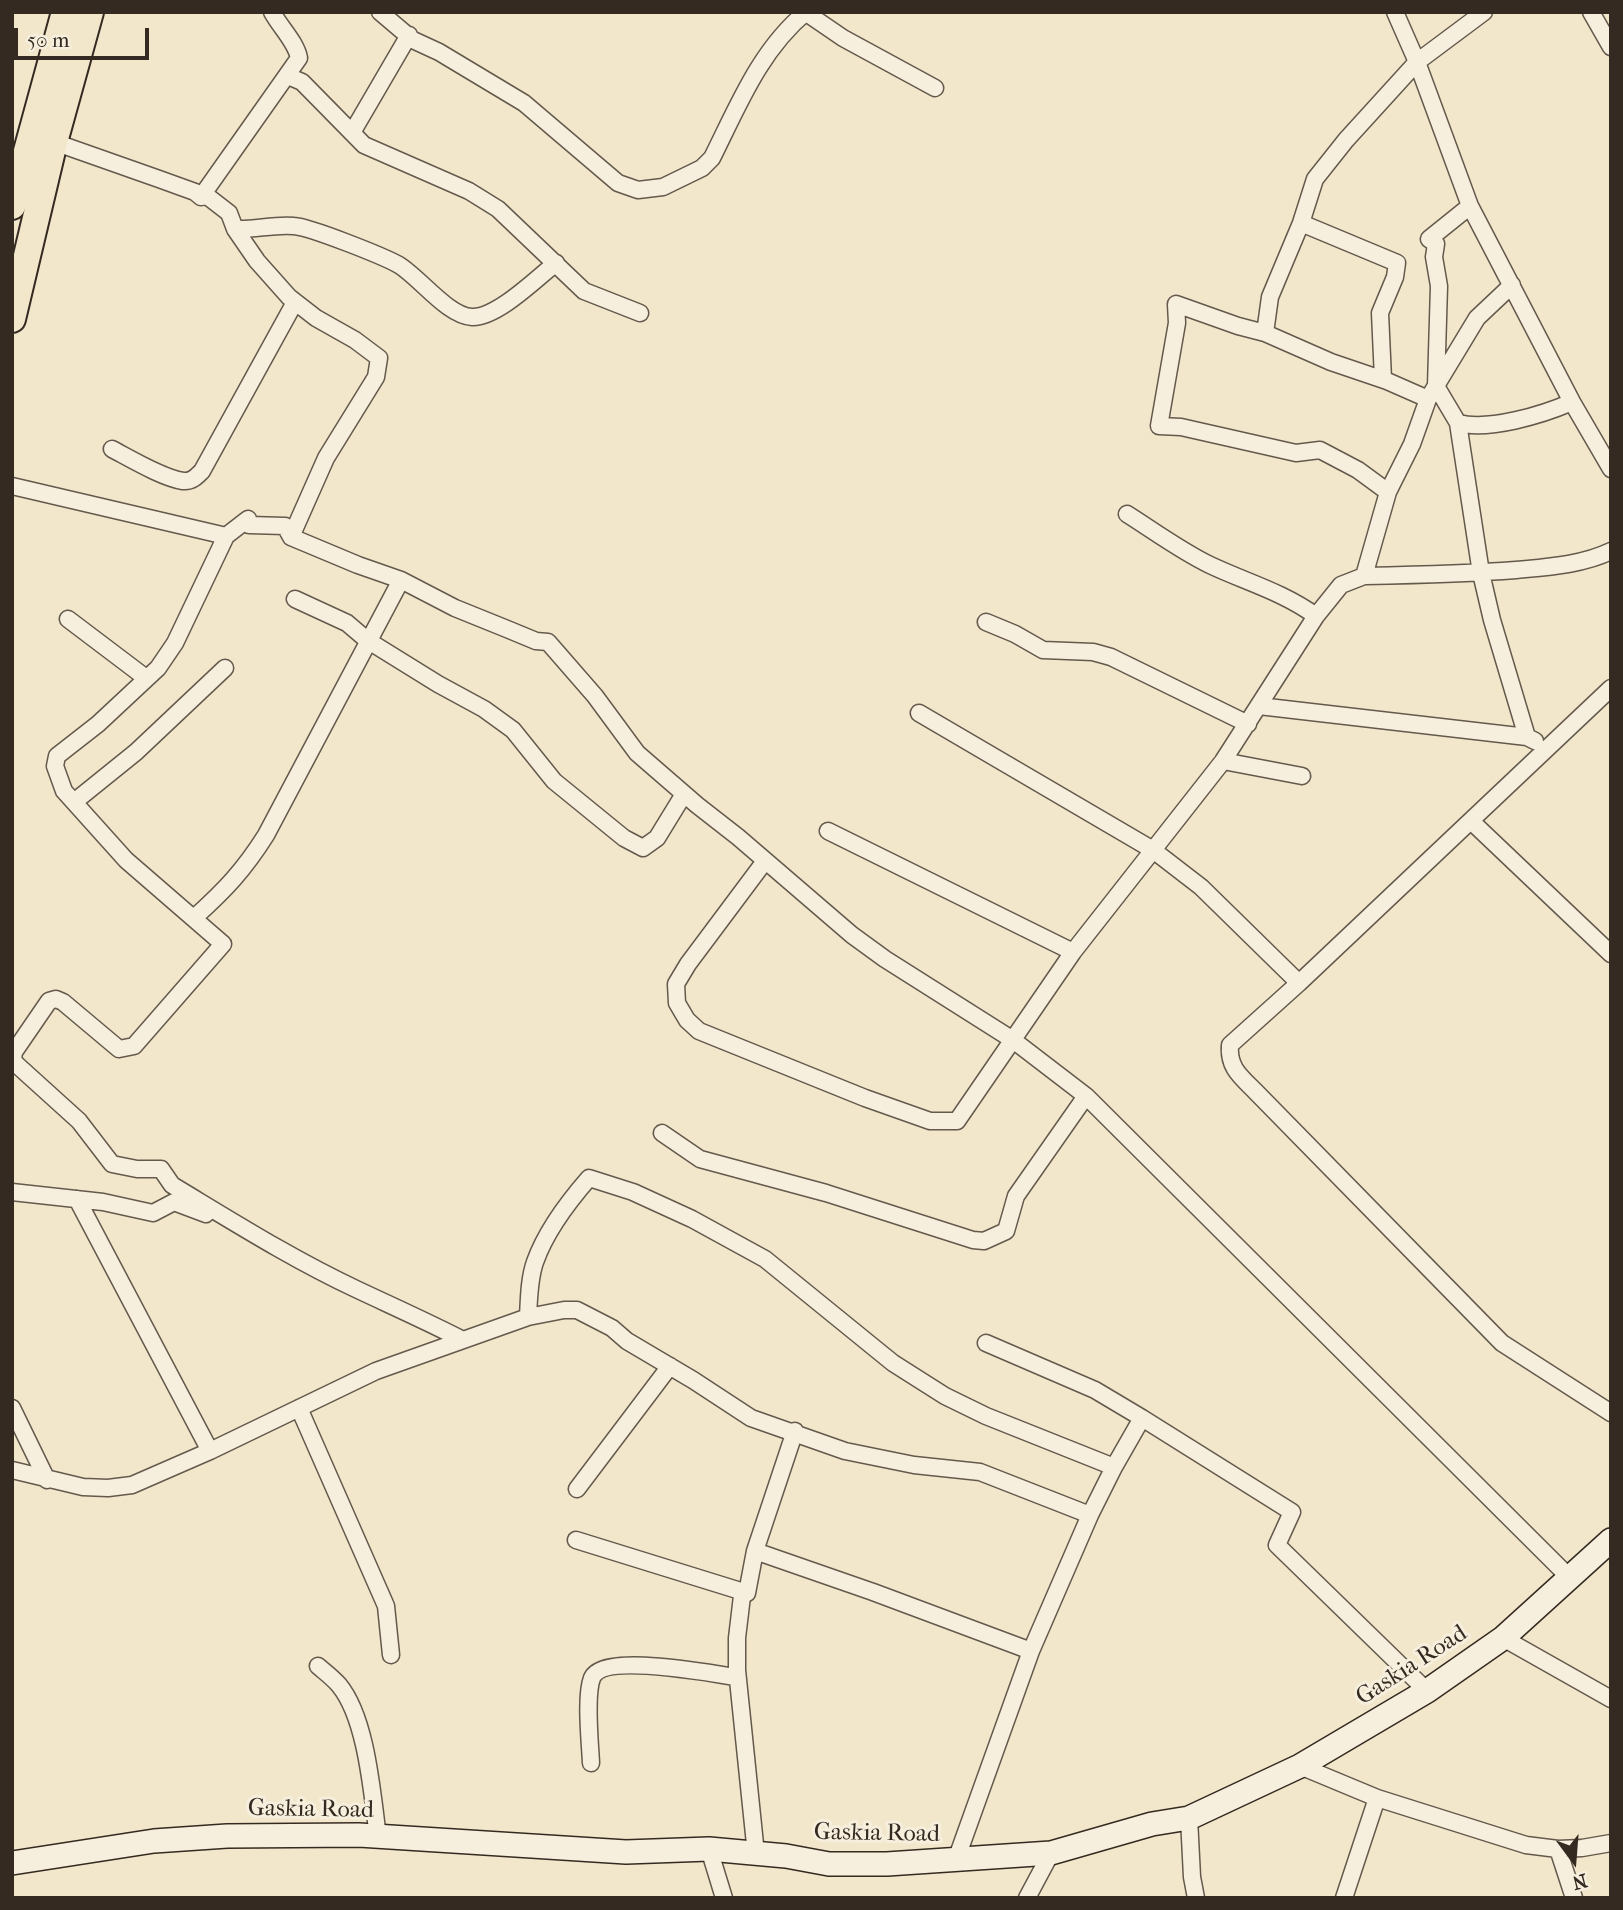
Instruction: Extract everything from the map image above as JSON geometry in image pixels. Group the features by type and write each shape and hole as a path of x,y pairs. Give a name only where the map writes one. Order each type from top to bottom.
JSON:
{"main road":[{"path":"12,206 65,12"},
{"path":"12,319 54,142 90,12"},
{"name":"Gaskia Road","path":"12,1863 154,1841 227,1836 379,1837 626,1852 709,1849 829,1864 887,1864 1051,1853 1152,1824 1189,1818 1300,1766 1427,1691 1503,1638 1611,1540"}],"street":[{"path":"201,197 299,58 298,50 279,26 272,12"},
{"path":"380,12 413,40 439,52 524,103 618,183 638,190 663,187 702,168 712,158 767,54 806,12 843,38 935,88"},
{"path":"1395,12 1417,62 1470,206 1611,469"},
{"path":"1265,333 1270,297 1301,223 1315,179 1346,140 1417,62 1485,12"},
{"path":"1591,12 1611,47"},
{"path":"353,131 409,35"},
{"path":"288,76 302,82 364,145 469,191 498,209 584,291 640,313"},
{"path":"54,142 195,192 201,197 207,196 229,214 235,229 274,282 295,302 379,358 376,377 326,458 291,537"},
{"path":"1432,392 1439,286 1434,257 1436,244 1429,239 1470,206"},
{"path":"1301,223 1396,262 1395,277 1380,313 1383,379"},
{"path":"235,229 301,226 399,266 458,314 474,317 490,314 556,263"},
{"path":"1364,576 1388,492 1412,444 1432,392 1477,318 1512,285"},
{"path":"112,449 147,468 185,482 194,479 202,471 295,302"},
{"path":"1388,492 1359,470 1320,450 1296,453 1181,427 1159,426 1177,323 1176,304 1265,333 1331,362 1432,392 1458,423 1481,573 1492,620 1527,737"},
{"path":"1458,423 1470,426 1544,414 1573,402"},
{"path":"12,486 226,536"},
{"path":"1127,514 1209,565 1277,592 1316,616"},
{"path":"463,1340 355,1289 242,1227 172,1185 161,1170 111,1164 79,1121 13,1059 14,1052 46,1005 56,999 119,1049 134,1046 223,944 126,860 64,791 56,773 57,756 98,724 158,668 175,643 226,536 248,519 249,525 285,526 291,537 401,580 455,608 536,640 548,642 595,696 637,752 852,936 1013,1041 1086,1096 1570,1578"},
{"path":"765,861 676,984 677,1003 687,1020 699,1031 865,1098 930,1121 957,1121 1073,951 1223,761 1316,616 1341,585 1364,576 1481,573 1546,568 1611,551"},
{"path":"195,917 229,886 247,865 266,835 401,580"},
{"path":"295,599 347,623 367,640 484,709 513,730 554,781 624,838 643,848 657,838 684,794"},
{"path":"68,619 146,678"},
{"path":"986,622 1043,650 1093,652 1111,657 1248,724"},
{"path":"74,802 136,752 225,668"},
{"path":"1611,688 1230,1045 1229,1056 1235,1071 1502,1343 1611,1413"},
{"path":"1259,706 1527,737 1546,748"},
{"path":"919,713 1153,850 1201,887 1299,983"},
{"path":"1223,761 1302,776"},
{"path":"1471,821 1611,954"},
{"path":"828,831 1073,951"},
{"path":"662,1133 700,1159 826,1193 973,1240 984,1241 1006,1231 1016,1196 1086,1096"},
{"path":"527,1317 534,1264 545,1238 575,1193 589,1178 633,1192 692,1219 765,1259 893,1363 945,1396 986,1416 1114,1467"},
{"path":"12,1192 103,1202 153,1213 174,1202 242,1227"},
{"path":"77,1199 210,1451"},
{"path":"12,1470 83,1487 132,1485 210,1451 376,1371 527,1317 577,1310 612,1328 627,1341 751,1418 845,1451 914,1465 980,1472 1090,1515"},
{"path":"986,1343 1095,1390 1292,1512 1277,1545 1427,1691"},
{"path":"577,1489 670,1366"},
{"path":"12,1408 47,1480"},
{"path":"299,1408 386,1606 391,1655"},
{"path":"957,1860 1031,1651 1090,1515 1142,1418"},
{"path":"756,1854 737,1677 737,1638 742,1597 747,1593 755,1552 795,1432"},
{"path":"576,1540 747,1593"},
{"path":"755,1552 873,1592 1031,1651"},
{"path":"1503,1638 1611,1699"},
{"path":"591,1763 589,1689 593,1675 601,1669 627,1664 737,1677"},
{"path":"318,1667 339,1685 352,1708 363,1740 379,1837"},
{"path":"1300,1766 1377,1798 1527,1844 1558,1849 1611,1843"},
{"path":"1344,1898 1377,1798"},
{"path":"1189,1818 1192,1877 1196,1898"},
{"path":"709,1849 723,1898"},
{"path":"1558,1849 1574,1898"},
{"path":"1027,1898 1051,1853"}]}
